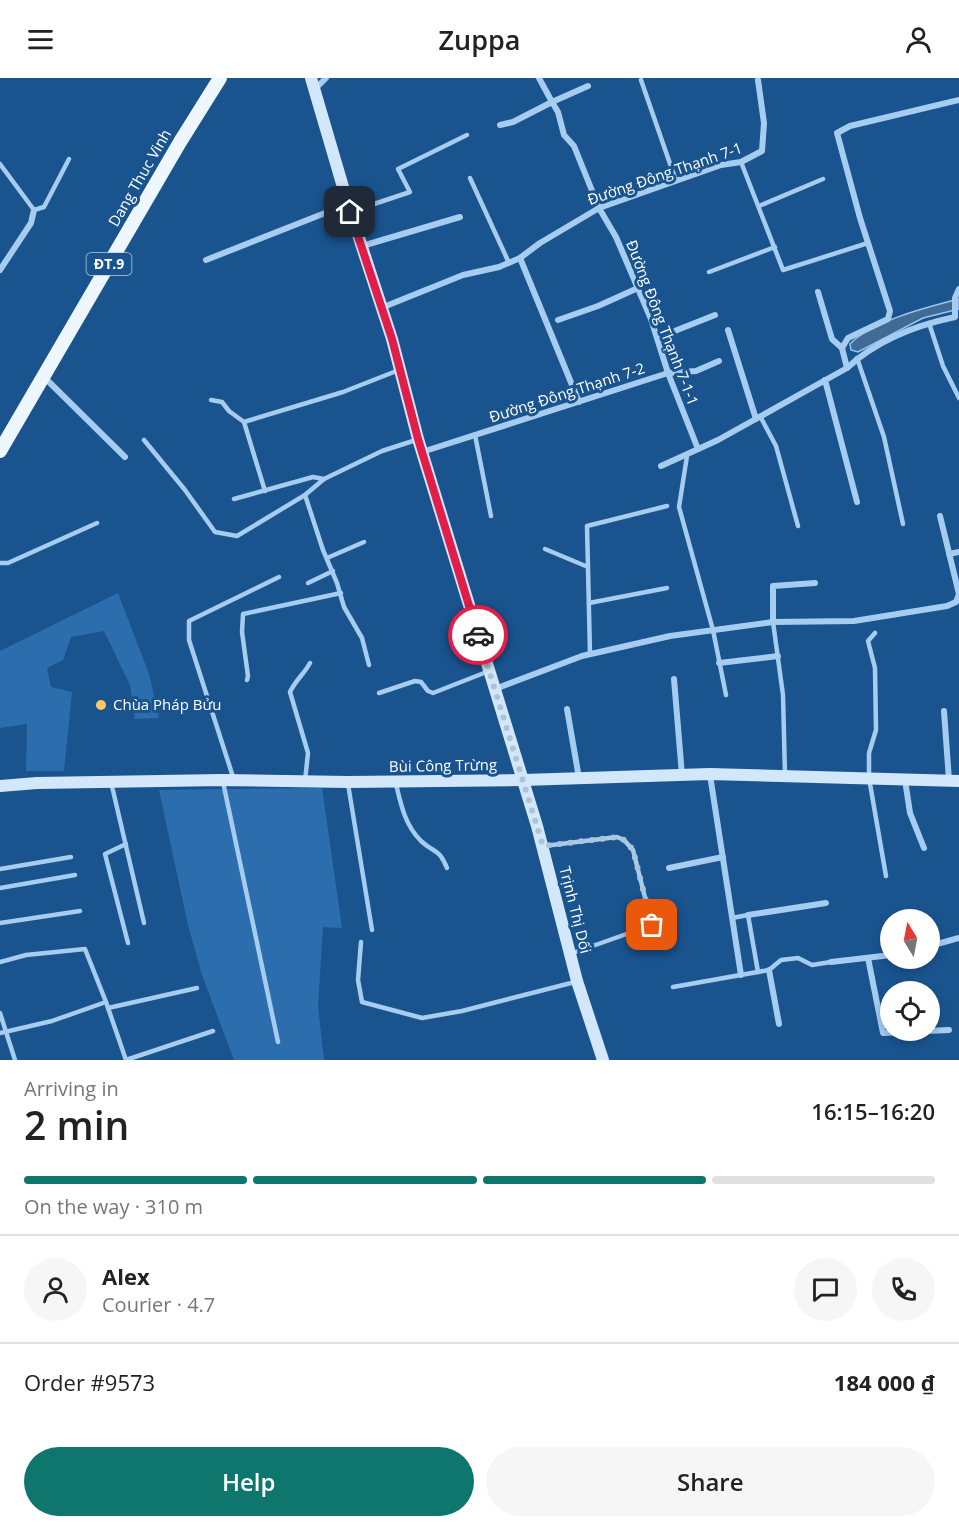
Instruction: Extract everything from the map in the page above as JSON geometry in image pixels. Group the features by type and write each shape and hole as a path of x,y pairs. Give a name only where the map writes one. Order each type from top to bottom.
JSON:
{"main road":[{"name":"Dang Thuc Vinh","path":"0,436 144,185 210,78"},
{"name":"Dang Thuc Vinh","path":"0,451 42,376 220,78"}],"street":[{"path":"313,84 326,78"},
{"name":"Đường Đông Thạnh 7-1-1","path":"539,78 558,112 564,135 574,146 598,208 616,237 638,288 698,449"},
{"name":"Đường Đông Thạnh 7-1","path":"381,308 463,275 520,258 540,243 598,208 721,165 741,162 762,151 764,123 758,80"},
{"name":"Trịnh Thị Dối","path":"313,84 400,370 418,439 543,846 577,981 603,1060"},
{"path":"500,125 513,122 588,86"},
{"path":"842,348 848,338 888,319 890,311 837,133 850,126 959,100"},
{"path":"206,260 349,208"},
{"path":"0,270 31,223 34,210"},
{"path":"361,247 460,217"},
{"path":"520,258 579,402"},
{"path":"558,320 598,306 638,288"},
{"path":"660,466 687,456 758,418 847,368 857,358 877,346 928,323 956,314 955,298 959,289"},
{"path":"818,292 832,339 842,348 847,368"},
{"path":"657,338 715,315"},
{"path":"728,330 758,418"},
{"name":"Đường Đông Thạnh 7-2","path":"422,452 668,373 696,370 719,361"},
{"path":"42,376 125,457"},
{"path":"825,380 857,502"},
{"path":"495,689 590,654 669,636 773,622 854,621 947,606 956,602 959,594 940,516"},
{"path":"949,554 959,552"},
{"path":"773,622 773,586 815,583"},
{"path":"719,663 778,656"},
{"path":"674,679 682,775"},
{"path":"567,709 579,778"},
{"path":"944,711 954,781"},
{"path":"710,774 741,975"},
{"name":"Bùi Công Trừng","path":"0,786 37,783 228,780 348,782 523,780 710,774 954,781"},
{"path":"905,780 910,813 924,848"},
{"path":"669,868 723,857"},
{"path":"748,915 826,903"},
{"path":"940,943 959,938"},
{"path":"831,962 880,956"},
{"path":"868,958 883,1033 949,1030"},
{"path":"769,970 779,1024"}],"lane":[{"path":"641,80 676,181"},
{"path":"349,208 410,192 398,169 467,135"},
{"path":"0,164 34,210 44,207 69,159"},
{"path":"741,162 783,270 868,243"},
{"path":"470,178 509,263"},
{"path":"759,206 823,179"},
{"path":"709,272 775,247"},
{"path":"928,323 943,366 959,398"},
{"path":"857,358 884,437 903,524"},
{"path":"244,422 343,393 400,370"},
{"path":"211,400 222,402 229,411 244,422 265,491"},
{"path":"758,418 776,446 798,526"},
{"path":"475,435 491,516"},
{"path":"144,440 218,534 226,533 237,536 305,495 324,479 382,451 418,439"},
{"path":"687,456 679,507 713,630 726,695"},
{"path":"234,499 313,477 324,479"},
{"path":"305,495 344,607 362,638 369,665"},
{"path":"590,654 587,526 667,506"},
{"path":"0,562 8,563 97,523"},
{"path":"327,558 364,542"},
{"path":"545,549 588,567"},
{"path":"308,583 333,571"},
{"path":"278,1042 228,780 189,640 189,621 279,578"},
{"path":"589,603 667,588"},
{"path":"247,680 249,676 242,632 243,614 341,593"},
{"path":"773,622 783,695 785,776"},
{"path":"875,633 868,641 875,668 876,730 869,753 869,778 886,876"},
{"path":"305,781 308,753 290,692 310,663"},
{"path":"379,693 415,681 421,682 428,691 433,693 489,671"},
{"path":"395,781 402,812 411,830 422,842 441,854 447,868"},
{"path":"111,782 144,923"},
{"path":"348,782 372,930"},
{"path":"543,846 617,837 624,840 633,850 652,925 570,954"},
{"path":"126,844 105,854 128,943"},
{"path":"0,869 71,857"},
{"path":"0,888 75,874"},
{"path":"0,923 80,911"},
{"path":"732,918 748,915 758,972"},
{"path":"361,942 358,980 362,1002 422,1018 462,1011 577,981"},
{"path":"0,962 26,955 86,949 126,1060 213,1031"},
{"path":"673,987 769,970 781,960 798,958 812,966 831,962"},
{"path":"108,1008 196,988"},
{"path":"0,1033 52,1021 106,1002"},
{"path":"0,1013 15,1060"}],"shaded area":[{"path":"959,299 959,309 923,318 858,352 851,350 850,344 872,328 917,311"},
{"path":"118,593 149,674 159,718 135,719 130,685 104,631 71,637 63,660 47,668 51,687 72,692 64,771 26,771 27,724 0,728 0,651"},
{"path":"322,788 342,928 323,927 318,1006 324,1060 234,1060 202,975 188,925 159,790"}],"way so far":[{"path":"478,635 543,846 617,837 624,840 633,850 652,925"}],"place":[{"name":"Chùa Pháp Bửu","path":"101,705"}],"route":[{"path":"350,212 392,339 418,439 478,635"}]}
